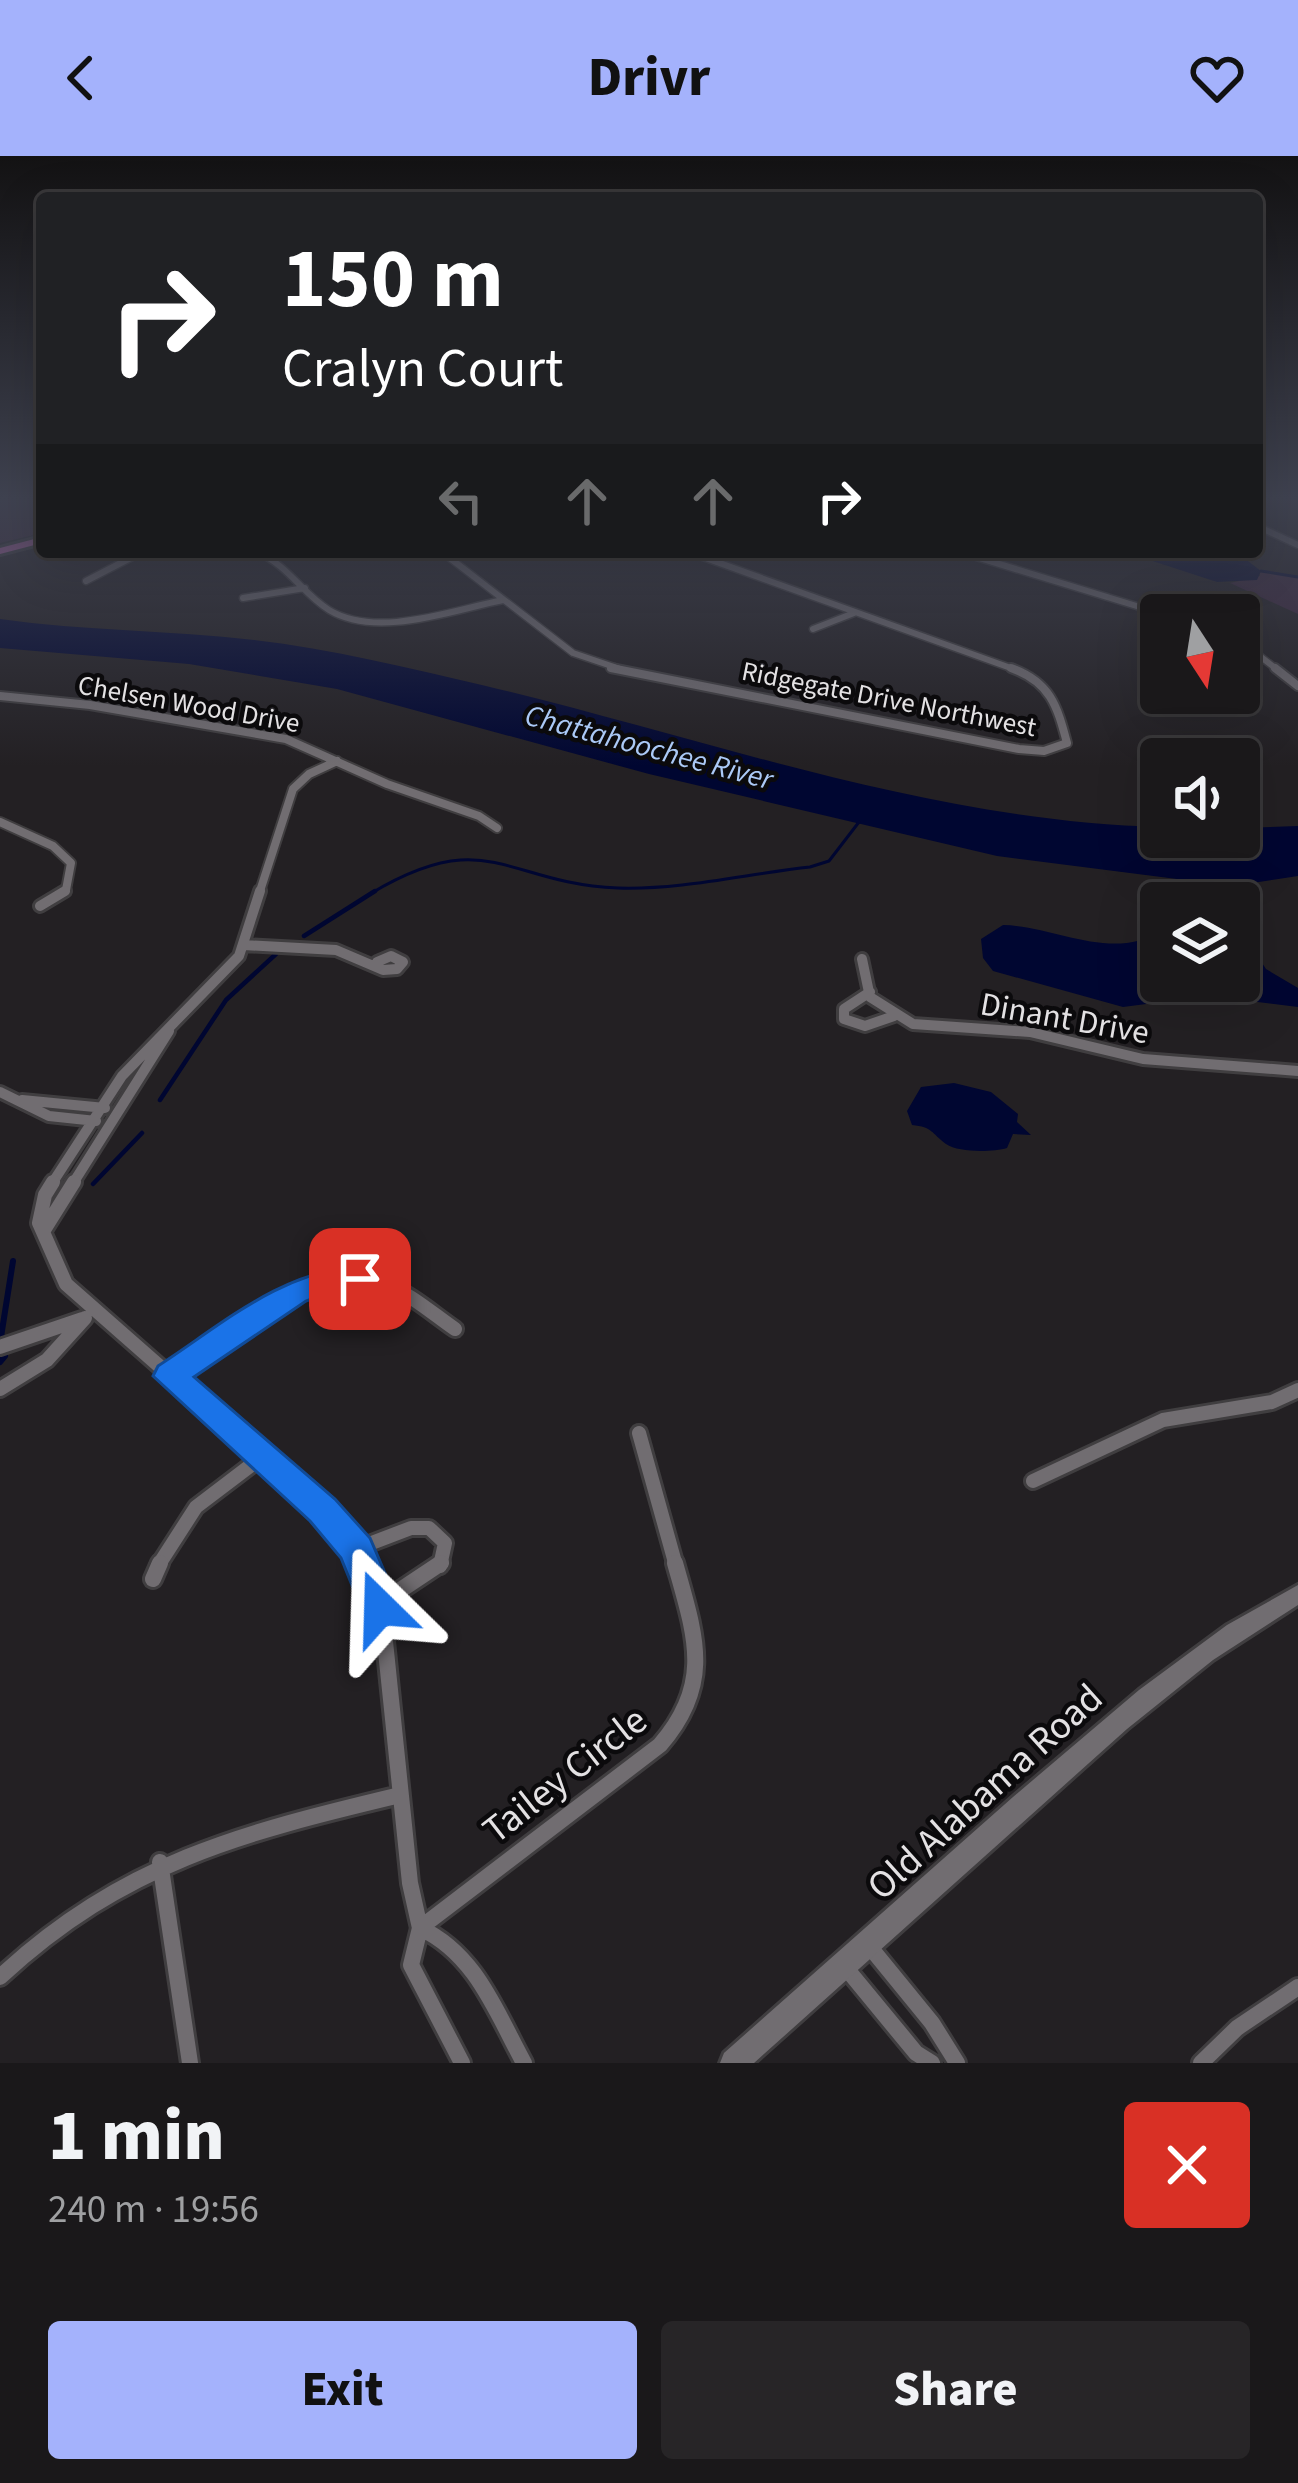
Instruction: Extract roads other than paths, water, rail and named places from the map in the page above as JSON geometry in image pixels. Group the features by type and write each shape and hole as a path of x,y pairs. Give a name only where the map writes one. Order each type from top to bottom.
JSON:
{"main road":[{"name":"Old Alabama Road","path":"734,2063 844,1967 923,1889 1152,1691 1248,1621 1298,1594"}],"street":[{"path":"243,598 305,588 328,610 361,620 504,600"},
{"name":"Ridgegate Drive Northwest","path":"488,588 573,653 611,668 1018,748 1044,751 1067,743 1055,699 1036,677 788,588"},
{"path":"1078,588 1140,607"},
{"path":"813,629 856,613"},
{"path":"1260,656 1298,686"},
{"name":"Chelsen Wood Drive","path":"0,696 90,705 269,735 479,816 497,828"},
{"path":"337,761 309,773 293,789 239,956 132,1064 45,1195 39,1213 52,1260 90,1315 262,1456 322,1510 356,1549 382,1603 400,1795 420,1928 413,1946 415,1980 462,2063"},
{"path":"0,822 53,846 70,863 67,890 40,906"},
{"path":"244,945 311,947 377,962"},
{"path":"862,959 869,992 895,1016"},
{"name":"Dinant Drive","path":"869,992 844,1009 844,1019 865,1026 895,1016 913,1024 1030,1033 1143,1059 1298,1071"},
{"path":"44,1230 174,1023"},
{"path":"0,1092 49,1116 112,1123"},
{"path":"14,1099 121,1109"},
{"path":"170,1376 295,1292 334,1279 385,1284 455,1330"},
{"path":"0,1346 90,1315"},
{"path":"0,1389 22,1380 59,1353 90,1315"},
{"path":"1033,1481 1163,1420 1272,1402 1298,1390"},
{"name":"Tailey Circle","path":"420,1928 660,1745 680,1723 694,1696 697,1643 639,1433"},
{"path":"153,1579 165,1543 190,1509 223,1480 262,1456"},
{"path":"356,1549 416,1526 433,1528 444,1538 447,1552 440,1565 392,1590 382,1603"},
{"path":"0,1976 82,1904 160,1862 256,1830 400,1795"},
{"path":"160,1862 190,2063"},
{"path":"420,1928 443,1935 460,1952 524,2063"},
{"path":"868,1944 932,2023 957,2063"},
{"path":"844,1967 916,2053 932,2063"},
{"path":"1201,2063 1237,2028 1298,1987"}],"water":[{"name":"Chattahoochee River","path":"0,619 222,637 341,654 486,686 905,794 990,810 1140,826 1140,858 1260,858 1260,827 1298,826 1298,876 1201,882 997,856 649,774 337,689 189,664 0,648"},
{"path":"1003,925 1103,943 1140,940 1140,1002 1162,1002 1123,1007 993,971 983,958 981,939"},
{"path":"1260,960 1266,969 1298,988 1298,1007 1257,1002"},
{"path":"954,1083 991,1092 1018,1114 1017,1122 1031,1135 1013,1134 1007,1148 967,1150 912,1125 907,1111 921,1087"}],"waterway":[{"path":"372,893 410,873 471,860 618,888 690,884 810,867 829,861 859,822"},
{"path":"372,893 375,891"},
{"path":"304,936 372,893"},
{"path":"160,1100 226,1000 276,954"},
{"path":"93,1184 142,1133"},
{"path":"1,1337 13,1261"},
{"path":"0,1362 5,1356"}]}
